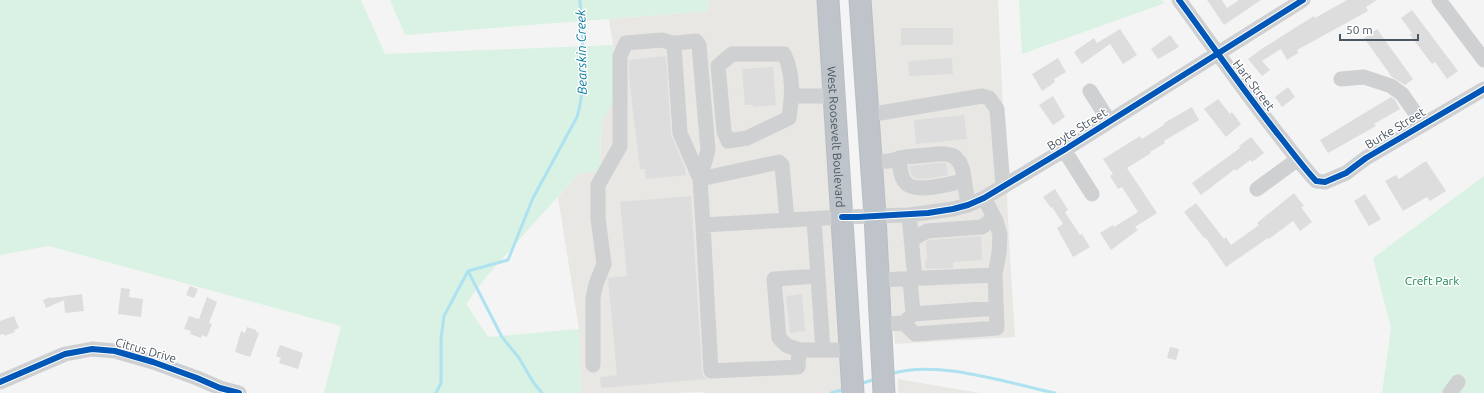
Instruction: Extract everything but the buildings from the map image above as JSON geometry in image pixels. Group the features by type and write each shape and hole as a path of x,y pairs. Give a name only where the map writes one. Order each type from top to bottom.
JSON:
{"highway":[{"name":"West Roosevelt Boulevard","path":"828,0 853,393"},
{"path":"860,0 875,216 884,393"}],"street":[{"name":"Hart Street","path":"1179,0 1316,181"},
{"name":"Boyte Street","path":"703,225 842,217 909,215 953,209 968,205 984,198 1064,150 1303,0"},
{"path":"1439,0 1484,60"},
{"path":"593,365 593,298 596,284 604,264 598,218 598,185 620,146 620,56 626,43 662,40 675,44 678,42 696,41 699,45 708,150 700,179 711,371 798,367 799,350"},
{"path":"675,44 680,133 700,179"},
{"path":"732,54 784,54 788,63 792,96 789,118 747,138 728,141 724,131 718,66 732,54"},
{"path":"1341,80 1364,77 1391,86 1402,94 1423,124"},
{"name":"Burke Street","path":"1316,181 1325,182 1346,173 1366,158 1484,88"},
{"path":"1090,91 1109,121"},
{"path":"792,96 834,96"},
{"path":"868,115 982,96 989,98 997,109 1002,187"},
{"path":"1064,150 1092,194"},
{"path":"871,162 938,154 954,156 960,163 968,205"},
{"path":"899,158 901,176 905,183 910,187 925,188 964,181"},
{"path":"1257,189 1298,159"},
{"path":"700,179 779,162 782,165 787,220"},
{"path":"909,215 913,279 908,318 916,334 997,328 995,275 999,253 999,229 984,198"},
{"path":"911,240 927,231 982,227 990,221 992,216"},
{"path":"814,219 823,350"},
{"path":"982,227 994,235 999,242"},
{"path":"878,280 995,275"},
{"path":"818,276 774,278 780,338 786,346 799,350 850,352"},
{"path":"881,328 908,318"},
{"name":"Citrus Drive","path":"0,382 65,354 92,349 115,351 153,362 197,378 220,390 239,393"}],"shaded area":[{"path":"708,0 819,0 843,393 581,393 579,329 558,197 578,174 600,170 601,124 615,98 613,45 609,19 709,11"},
{"path":"869,0 998,0 1015,337 895,344 880,173"},
{"path":"898,379 944,387 980,393 898,393"}],"green space":[{"path":"0,0 361,0 385,54 613,45 615,98 601,124 600,170 578,174 486,277 466,304 488,337 579,329 581,393 324,393 341,326 49,246 0,255"},
{"path":"390,0 708,0 709,11 405,35"},
{"path":"1019,0 1162,0 1165,3 1022,54"},
{"name":"Creft Park","path":"1484,176 1484,393 1382,393 1391,328 1373,258"}],"waterway":[{"path":"436,393 441,383 441,339 444,316 468,271 508,260 533,198 577,117 583,74 583,44 580,0"},
{"name":"Bearskin Creek","path":"468,271 502,337 519,358 533,382 542,393"},
{"name":"Bearskin Creek","path":"890,374 909,370 929,369 951,371 972,374 1055,393"},
{"name":"Bearskin Creek","path":"860,384 875,379"},
{"name":"Bearskin Creek","path":"831,393 845,389"}],"cycle path":[{"path":"1179,0 1255,104 1316,181 1325,182 1346,173 1366,158 1484,89"},
{"path":"842,217 928,213 968,205 984,198 1064,150 1303,0"},
{"path":"0,382 65,354 92,349 115,351 153,362 220,388 239,393"}]}
